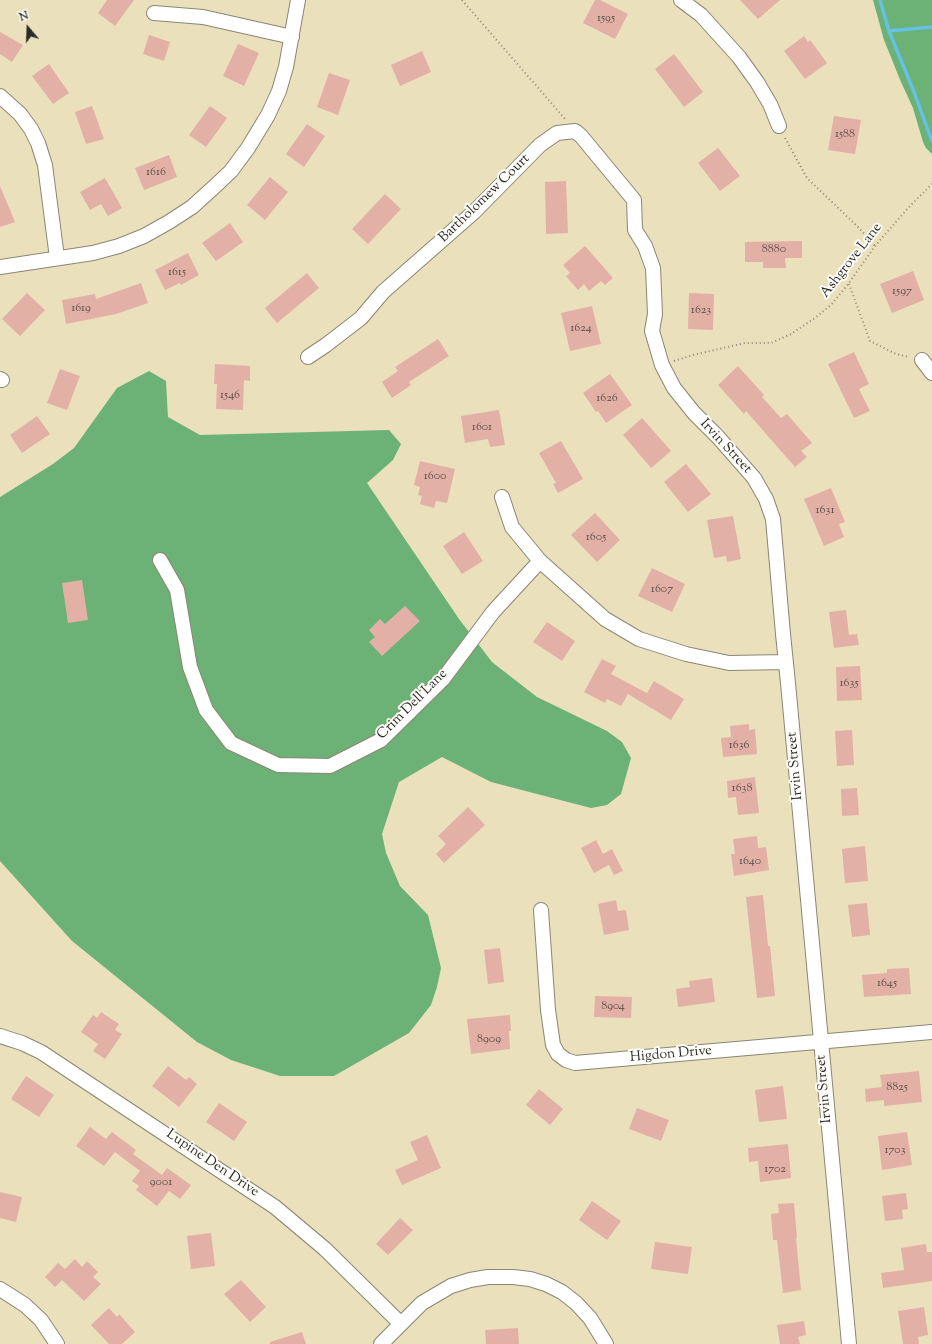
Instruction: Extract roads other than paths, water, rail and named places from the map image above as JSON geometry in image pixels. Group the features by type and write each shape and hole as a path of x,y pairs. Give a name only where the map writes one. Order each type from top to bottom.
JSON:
{"street":[{"path":"0,267 93,253 119,246 144,236 192,207 231,171 248,148 268,115 279,91 284,73 298,0"},
{"path":"681,0 701,15 739,57 757,82 770,104 779,126"},
{"path":"154,13 203,17 292,37"},
{"path":"0,96 20,114 31,129 38,143 45,165 57,258"},
{"name":"Bartholomew Court","path":"308,357 326,345 360,318 383,292 474,212 540,145 557,133 575,131 582,136 634,200 635,230"},
{"name":"Irvin Street","path":"635,230 645,246 653,268 655,314 652,331 662,365 678,393 694,413 718,437 754,478 766,499 773,519 849,1344"},
{"path":"922,360 932,373"},
{"path":"502,497 512,527 540,561 605,619 639,639 686,654 729,663 786,662"},
{"name":"Crim Dell Lane","path":"160,560 177,590 190,667 206,710 227,738 231,743 278,765 322,766 330,766 381,740 443,679 493,612 540,561"},
{"name":"Higdon Drive","path":"541,910 548,1010 553,1045 558,1054 575,1064 932,1032"},
{"name":"Lupine Den Drive","path":"0,1036 22,1043 41,1052 275,1206 326,1249 401,1324"},
{"path":"381,1344 422,1303 451,1286 470,1280 488,1277 530,1279 546,1284 562,1292 576,1303 590,1318 606,1344"},
{"path":"0,1289 25,1306 41,1320 57,1344"}],"waterway":[{"path":"880,0 889,31 932,141"},
{"path":"889,31 932,27"}]}
